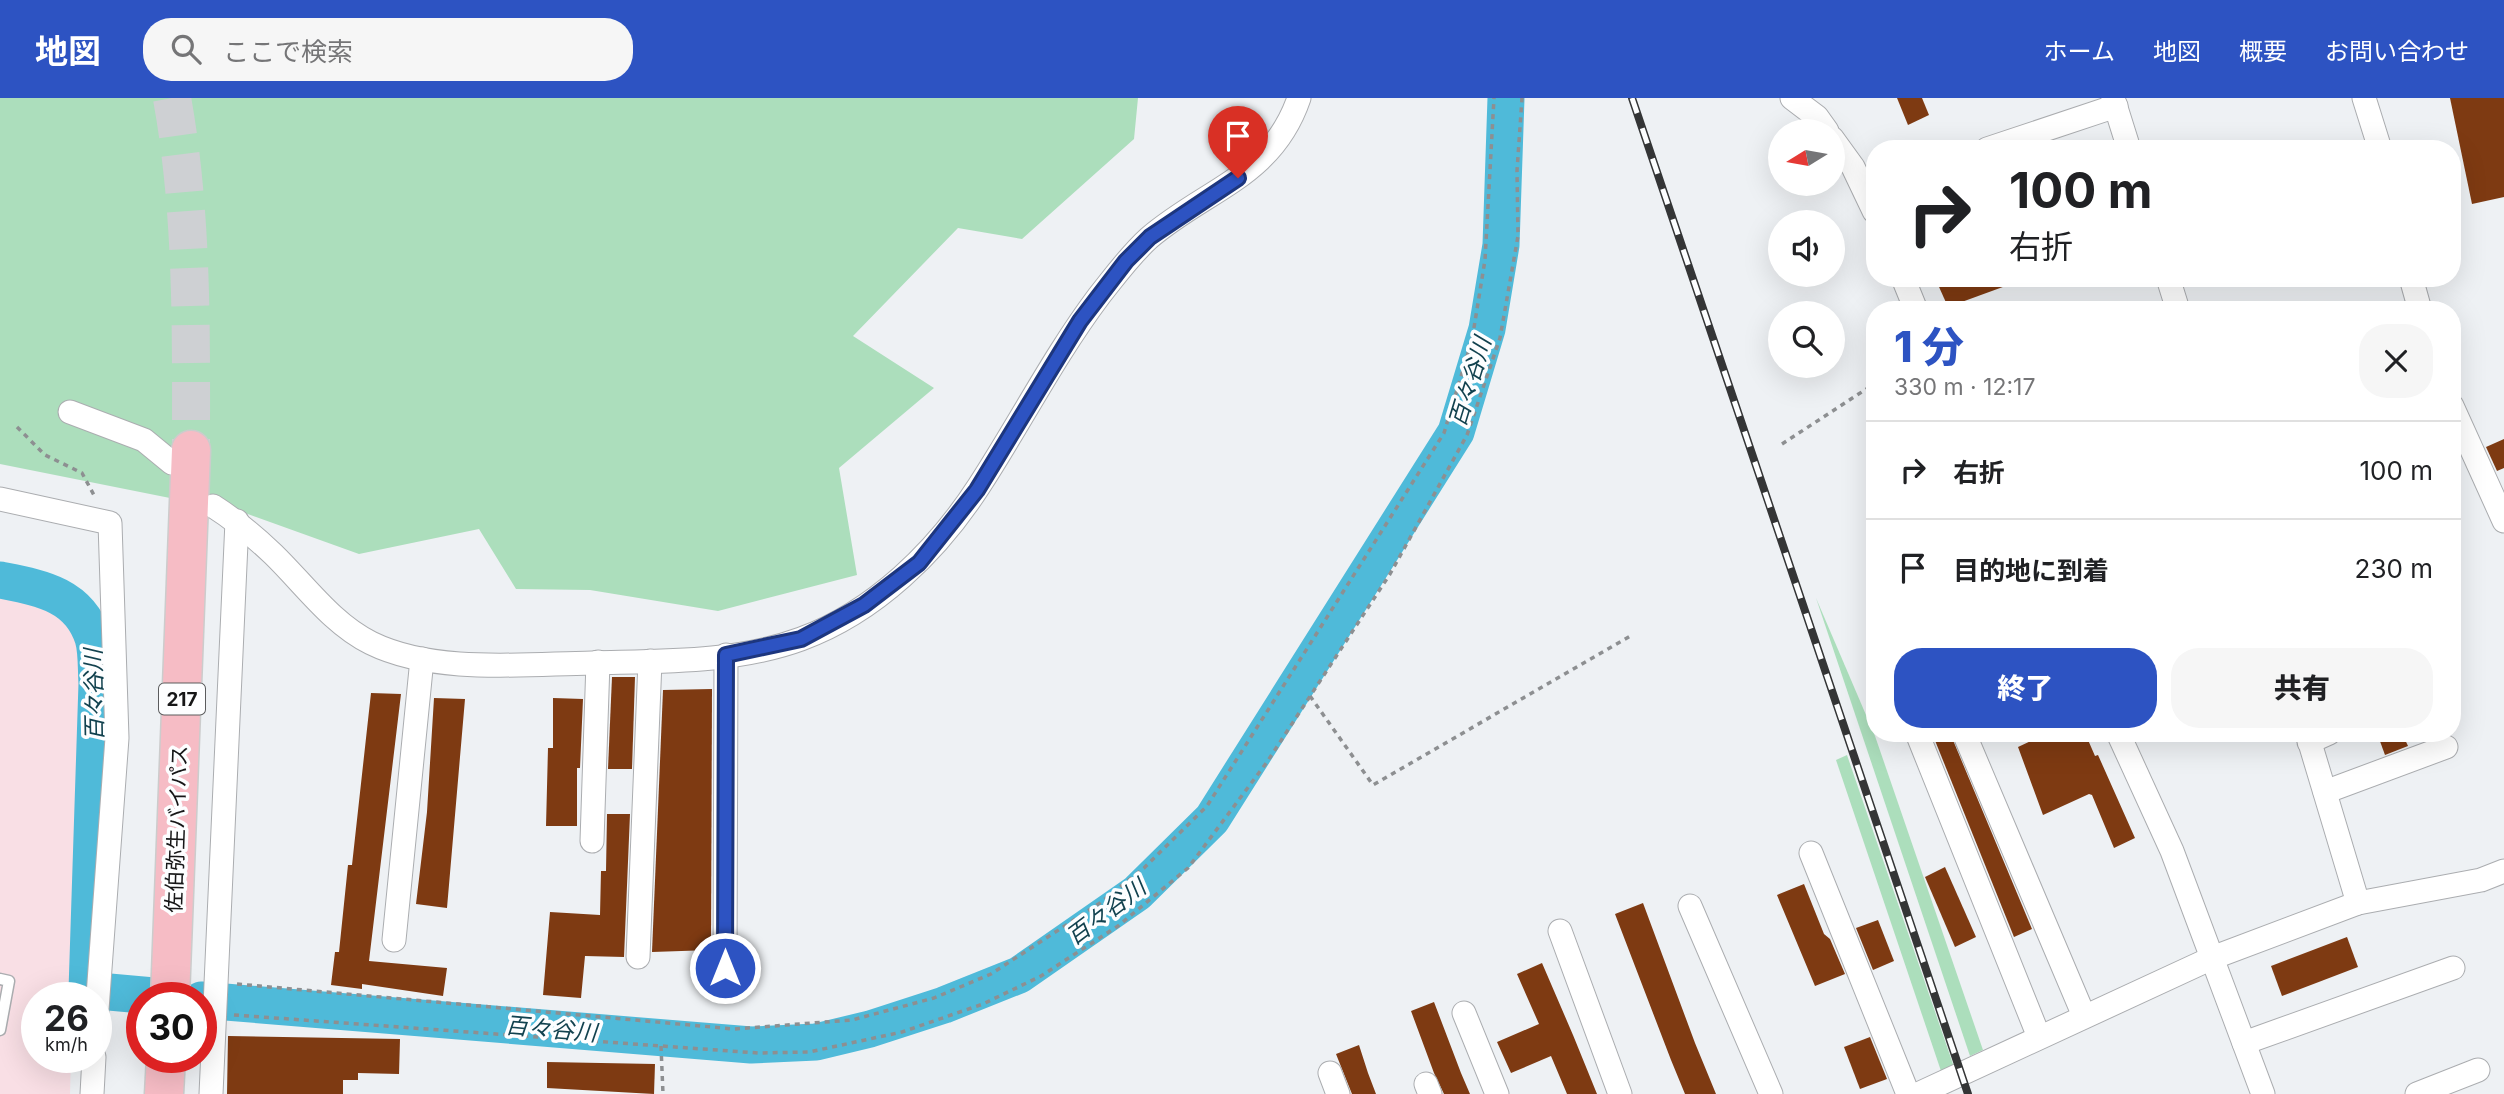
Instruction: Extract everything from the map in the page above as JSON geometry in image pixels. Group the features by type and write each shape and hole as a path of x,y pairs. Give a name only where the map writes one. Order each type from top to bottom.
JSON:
{"highway":[{"name":"佐伯弥生バイパス","path":"171,982 181,456"},
{"path":"164,1094 165,1073"}],"street":[{"path":"213,506 237,522 335,618 368,642 407,658 502,665 650,661 726,655 801,639 864,605 919,563 977,490 1080,321 1126,261 1150,237 1253,167 1277,144 1299,98"},
{"path":"1792,98 1819,119"},
{"path":"2364,98 2377,140"},
{"path":"2012,140 2115,102 2126,140"},
{"path":"1845,156 1866,194"},
{"path":"70,412 181,456"},
{"path":"2461,425 2503,515"},
{"path":"0,499 110,523 117,738 99,982"},
{"path":"216,982 237,522"},
{"path":"725,968 726,655"},
{"path":"394,940 422,659"},
{"path":"638,957 650,661"},
{"path":"592,841 598,662"},
{"path":"1921,742 2039,1037"},
{"path":"1968,742 2084,1016"},
{"path":"2122,742 2172,850 2263,1094"},
{"path":"2316,742 2325,792 2358,903"},
{"path":"2325,792 2446,747"},
{"path":"1811,853 1908,1094"},
{"path":"1929,1092 2039,1037 2211,958 2358,903 2481,880 2504,871"},
{"path":"1690,906 1771,1094"},
{"path":"1560,931 1620,1094"},
{"path":"2244,1043 2453,968"},
{"path":"1464,1013 1497,1094"},
{"path":"2417,1094 2478,1070"},
{"path":"92,1094 93,1073"}],"lane":[{"path":"0,979 9,981 0,1030"}],"path":[{"path":"217,982 734,1030 839,1021 934,998 990,974 1100,903 1144,868 1207,806 1444,433 1472,340 1485,260 1494,98"},
{"path":"217,1019 240,1013 758,1053 809,1052 902,1032 983,1004 1041,976 1118,926 1188,868 1267,762 1390,574 1467,435 1500,338 1518,236 1517,171 1522,98"},
{"path":"1782,444 1866,389"},
{"path":"17,427 45,455 82,473 110,523"},
{"path":"1310,696 1373,785 1632,635"},
{"path":"661,1046 663,1094"}],"shaded area":[{"path":"0,588 43,596 70,616 88,657 75,982 21,982 21,1073 71,1073 70,1094 0,1094"}],"green space":[{"path":"0,98 1138,98 1134,139 1022,239 958,228 853,336 934,388 839,468 857,575 718,611 590,590 516,589 479,529 359,554 245,513 0,464"},
{"path":"1816,598 1866,715 1866,742 1877,742 1983,1050 1970,1056"},
{"path":"1847,755 1954,1067 1941,1071 1836,760"}],"building":[{"path":"1897,98 1922,98 1929,115 1908,125"},
{"path":"2450,98 2504,98 2504,197 2472,204 2461,140 2459,140"},
{"path":"1939,287 2003,287 1964,301 1945,301"},
{"path":"2504,439 2504,468 2497,471 2486,447"},
{"path":"612,677 635,677 632,769 608,769"},
{"path":"712,689 711,950 652,952 663,690"},
{"path":"371,693 401,694 369,961 447,968 443,996 362,984 362,989 331,985 335,952 339,952 348,865 352,865"},
{"path":"434,698 465,699 447,908 416,904 427,812"},
{"path":"553,698 583,699 580,768 577,768 577,826 546,826 548,748 553,748"},
{"path":"1936,742 1954,742 2032,929 2014,937"},
{"path":"2029,742 2089,742 2095,756 2098,755 2135,838 2114,848 2092,795 2089,794 2043,815 2018,747"},
{"path":"2380,742 2406,742 2408,746 2385,755"},
{"path":"607,814 630,814 624,957 585,956 581,998 543,995 550,912 600,915 601,871 606,871"},
{"path":"1945,867 1976,937 1955,947 1925,877"},
{"path":"1804,884 1824,934 1830,939 1845,974 1815,986 1777,895"},
{"path":"1643,903 1716,1094 1685,1094 1615,914"},
{"path":"1878,920 1894,961 1873,970 1856,928"},
{"path":"2347,937 2358,967 2282,996 2271,966"},
{"path":"1542,963 1597,1094 1567,1094 1551,1056 1511,1073 1497,1042 1539,1024 1517,974"},
{"path":"1434,1002 1470,1094 1444,1094 1434,1073 1411,1011"},
{"path":"228,1036 400,1039 399,1074 358,1073 358,1080 343,1080 343,1094 227,1094"},
{"path":"1870,1037 1887,1079 1860,1089 1844,1047"},
{"path":"1359,1045 1376,1094 1352,1094 1336,1054"},
{"path":"547,1062 655,1064 654,1094 547,1088"}],"waterway":[{"name":"百々谷川","path":"217,1001 751,1045 816,1042 870,1029 944,1005 1019,975 1137,893 1212,819 1456,432 1487,329 1501,245 1506,98"},
{"name":"百々谷川","path":"0,580 43,590 68,602 87,623 93,638 97,683 87,990 126,994"}],"tunnel":[{"path":"172,98 184,185 187,230 191,318 191,450"}],"railway":[{"path":"1632,98 1968,1094"}],"route":[{"path":"725,968 726,655 801,639 864,605 919,563 977,490 1080,321 1126,261 1150,237 1238,178"}]}
